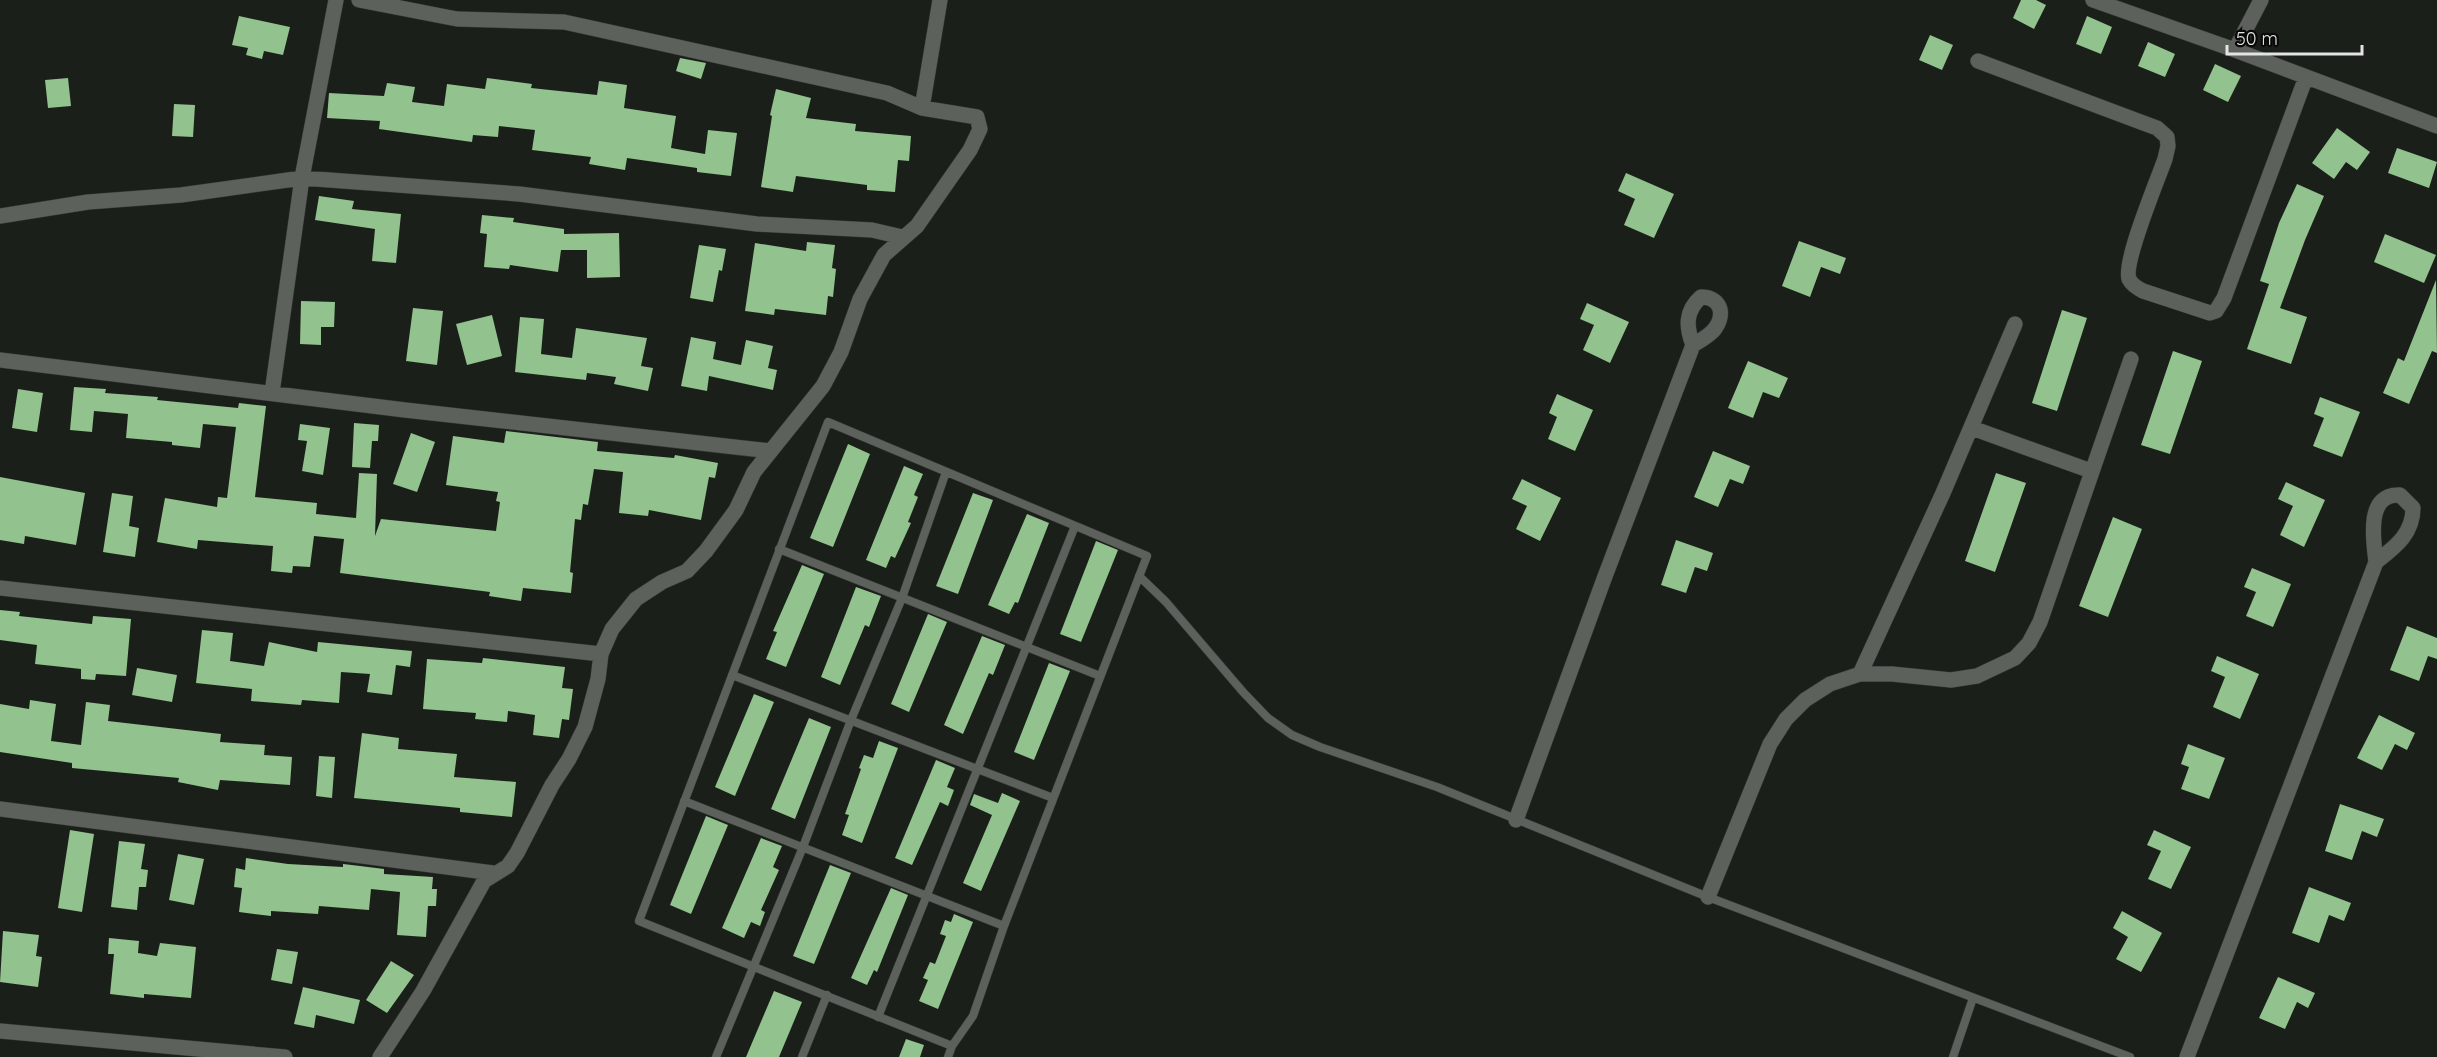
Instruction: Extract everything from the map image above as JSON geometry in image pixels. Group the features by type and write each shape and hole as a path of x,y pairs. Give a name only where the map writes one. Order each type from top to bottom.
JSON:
{"street":[{"path":"272,393 302,178 335,1 360,0 457,19 564,22 887,93 922,108 977,117 980,129 970,150 917,226 884,255 860,299 841,352 823,386 754,472 736,510 694,566 636,599 612,629 601,654 598,679 585,727 517,853 508,866 493,873 484,881 423,991 380,1057"},
{"path":"922,108 940,0"},
{"path":"2093,0 2235,50 2437,126"},
{"path":"2235,50 2261,0"},
{"path":"1978,62 2146,124 2167,137 2168,147 2165,159 2130,260 2129,278 2133,285 2143,291 2210,313 2216,311 2224,298 2306,77"},
{"path":"0,216 88,202 181,195 302,178 519,194 757,224 872,230 902,237"},
{"path":"1860,674 1972,428 2015,324"},
{"path":"1516,820 1693,345"},
{"path":"1708,897 1770,744 1786,719 1805,700 1830,684 1860,674 1892,674 1951,680 1977,676 2015,658 2030,643 2040,622 2131,359"},
{"path":"0,360 770,451"},
{"path":"1972,428 2091,471"},
{"path":"2187,1057 2376,562"},
{"path":"0,588 601,654"},
{"path":"0,809 493,873"},
{"path":"0,1031 285,1057"}],"lane":[{"path":"948,1057 952,1046 973,1016 1004,926 1147,556 828,422 639,921 952,1046"},
{"path":"716,1057 902,598 946,472"},
{"path":"878,1017 1075,526"},
{"path":"780,549 1100,676"},
{"path":"1139,576 1166,602 1268,718 1292,735 1320,747 1437,787 1708,897 2130,1057"},
{"path":"732,675 1053,798"},
{"path":"684,801 1004,926"},
{"path":"802,1057 827,995"},
{"path":"1953,1057 1973,998"}],"building":[{"path":"2021,0 2036,0 2046,5 2034,29 2013,18"},
{"path":"239,16 290,27 283,55 264,51 262,59 246,55 248,48 232,45"},
{"path":"2087,16 2112,27 2101,54 2076,44"},
{"path":"1930,35 1953,45 1942,70 1919,60"},
{"path":"2148,42 2175,54 2165,77 2138,66"},
{"path":"680,58 706,63 701,79 676,71"},
{"path":"2215,64 2241,76 2228,102 2203,90"},
{"path":"68,78 71,106 48,108 45,80"},
{"path":"487,78 532,84 531,88 597,95 599,81 627,85 624,108 676,116 671,148 705,154 708,130 737,133 731,176 697,172 697,168 627,158 625,170 589,164 591,157 532,150 535,130 499,126 498,137 473,135 472,142 379,129 380,121 327,118 329,93 384,96 387,83 415,87 412,102 444,106 447,84 485,89"},
{"path":"776,89 811,98 806,118 856,124 855,131 911,136 909,161 898,160 895,192 867,190 867,185 796,176 793,192 761,187 772,116 770,115"},
{"path":"174,104 195,105 193,137 172,136"},
{"path":"2337,128 2370,152 2357,170 2346,162 2334,179 2312,163"},
{"path":"2397,148 2437,162 2429,188 2388,173"},
{"path":"1626,173 1674,194 1654,238 1624,225 1635,199 1618,191"},
{"path":"2297,184 2324,196 2280,308 2307,317 2291,364 2247,349 2269,284 2260,281 2279,223"},
{"path":"319,196 354,201 352,209 401,214 396,263 372,261 375,229 315,220"},
{"path":"482,215 514,218 513,222 564,229 564,234 619,233 620,277 587,278 587,250 561,250 558,272 510,265 509,269 484,267 487,234 480,233"},
{"path":"2385,234 2436,255 2424,283 2374,262"},
{"path":"1799,241 1846,258 1840,274 1821,267 1810,297 1782,286"},
{"path":"807,242 835,245 832,268 836,269 833,297 828,296 826,315 775,309 774,315 745,311 755,243 806,251"},
{"path":"699,245 726,249 713,302 690,298"},
{"path":"2436,280 2437,353 2432,351 2409,404 2383,393 2398,358 2404,361"},
{"path":"301,301 335,302 334,327 321,327 321,345 300,344"},
{"path":"1587,303 1629,322 1610,363 1583,350 1594,325 1580,319"},
{"path":"413,308 443,311 437,365 406,361"},
{"path":"2062,310 2087,318 2057,411 2032,403"},
{"path":"492,315 502,356 467,365 456,324"},
{"path":"520,317 544,319 541,354 572,358 576,328 647,338 641,366 653,368 648,391 614,384 616,377 587,373 586,380 515,372"},
{"path":"691,337 716,342 713,359 741,365 746,340 773,346 768,368 777,370 773,390 709,376 707,391 681,386"},
{"path":"2173,351 2202,361 2170,454 2141,445"},
{"path":"1748,361 1788,378 1779,398 1763,392 1753,418 1728,408"},
{"path":"74,387 106,389 105,393 158,397 157,400 238,408 239,403 266,406 255,497 317,503 316,514 356,518 359,473 377,474 375,536 381,519 496,531 500,502 496,501 498,492 446,485 453,436 504,443 506,431 598,442 597,451 674,458 675,455 718,463 715,478 709,477 701,520 649,510 648,516 619,513 623,472 594,469 588,505 583,504 581,520 575,519 570,572 573,573 571,593 523,588 521,601 489,596 490,592 340,573 344,539 314,536 310,567 293,566 292,573 271,571 273,546 198,540 197,549 157,542 165,498 217,507 218,497 227,498 236,427 203,424 200,448 172,445 172,442 126,438 128,414 94,411 92,432 70,430"},
{"path":"18,389 43,393 37,432 12,428"},
{"path":"1557,394 1593,410 1575,451 1548,439 1557,417 1549,413"},
{"path":"2320,397 2360,412 2342,457 2313,446 2324,418 2314,414"},
{"path":"354,423 379,425 378,441 372,441 370,468 352,467"},
{"path":"300,424 330,428 323,475 302,471 307,441 298,440"},
{"path":"411,433 435,442 417,492 393,484"},
{"path":"848,444 870,454 833,547 810,538"},
{"path":"1713,451 1750,466 1743,484 1730,479 1718,507 1694,497"},
{"path":"904,466 923,474 914,495 918,497 908,522 911,523 895,558 891,556 886,568 866,560"},
{"path":"1996,473 2026,483 1995,572 1965,561"},
{"path":"0,477 85,493 76,545 25,536 24,544 0,540"},
{"path":"1522,479 1561,498 1540,541 1516,529 1527,506 1512,499"},
{"path":"2286,482 2325,500 2304,547 2280,535 2293,506 2278,499"},
{"path":"112,493 133,496 129,526 139,528 135,557 103,552"},
{"path":"973,493 993,500 958,594 936,586"},
{"path":"1027,514 1049,523 1018,603 1015,602 1009,614 988,605"},
{"path":"2113,517 2142,529 2108,617 2079,606"},
{"path":"1676,540 1713,553 1707,571 1695,567 1686,593 1661,585"},
{"path":"1096,541 1118,550 1081,642 1060,634"},
{"path":"802,565 824,574 786,667 766,659 777,632 773,631"},
{"path":"2252,568 2291,584 2273,627 2246,616 2256,592 2244,587"},
{"path":"856,587 881,596 869,627 865,625 840,685 821,677"},
{"path":"0,610 20,612 19,616 92,624 93,616 131,619 126,676 96,674 95,680 81,679 81,669 35,664 37,645 0,640"},
{"path":"928,614 947,622 909,712 891,704"},
{"path":"2407,626 2437,638 2437,659 2428,656 2419,681 2390,670"},
{"path":"202,630 233,633 230,661 264,666 269,642 317,652 318,642 412,651 410,667 396,665 392,695 367,692 370,674 341,672 339,703 302,700 301,705 251,701 252,689 196,683"},
{"path":"982,636 1005,645 993,675 989,673 963,734 944,725"},
{"path":"2217,656 2259,674 2240,719 2213,707 2225,677 2211,671"},
{"path":"483,658 565,667 562,688 573,689 569,720 562,719 559,738 533,735 535,715 508,711 507,722 475,719 476,713 423,709 427,659 482,663"},
{"path":"1049,663 1070,671 1034,760 1014,752"},
{"path":"137,668 177,675 172,702 132,695"},
{"path":"754,694 774,702 735,796 715,787"},
{"path":"30,700 56,704 51,741 81,745 86,702 110,705 108,721 221,734 220,742 265,745 264,755 292,757 290,785 220,780 218,790 178,782 179,778 72,768 72,763 0,752 0,704 29,709"},
{"path":"2379,715 2415,733 2407,750 2395,744 2382,770 2357,758"},
{"path":"809,718 831,727 795,819 771,809"},
{"path":"362,733 399,738 398,749 457,754 454,777 516,782 512,817 460,812 460,808 354,798"},
{"path":"879,741 898,748 862,843 842,835 849,815 845,814 864,755 873,758"},
{"path":"2188,744 2225,758 2209,799 2181,789 2189,767 2181,764"},
{"path":"319,756 335,757 332,798 316,796"},
{"path":"936,760 955,768 947,787 954,790 948,806 940,802 912,865 895,858"},
{"path":"1002,793 1020,801 981,891 963,883 992,815 970,805 974,794 998,803"},
{"path":"2340,804 2384,819 2377,837 2362,831 2352,860 2325,851"},
{"path":"706,816 728,825 691,914 670,905"},
{"path":"70,830 94,834 82,912 58,908"},
{"path":"2154,830 2191,847 2171,889 2148,879 2161,851 2147,845"},
{"path":"761,838 782,846 773,867 779,870 761,910 765,912 760,926 751,922 744,938 722,928"},
{"path":"119,841 145,844 141,869 148,870 146,887 139,887 137,910 111,907"},
{"path":"178,854 204,859 194,905 169,900"},
{"path":"246,858 288,864 343,867 343,864 384,869 384,874 433,877 432,889 437,889 436,906 428,906 426,937 397,935 400,892 371,889 369,910 319,906 318,914 271,911 271,916 239,912 242,888 234,887 236,868 245,870"},
{"path":"830,865 851,873 814,964 793,956"},
{"path":"2309,887 2351,903 2344,921 2329,915 2319,943 2292,933"},
{"path":"891,888 908,895 877,972 874,970 867,985 851,978"},
{"path":"2122,911 2162,933 2141,972 2116,959 2128,937 2113,928"},
{"path":"954,914 973,922 938,1009 919,1001 928,980 923,978 930,962 935,964 946,936 940,934 945,920 951,922"},
{"path":"3,931 39,935 36,956 42,957 38,987 0,982"},
{"path":"109,938 139,941 138,953 157,956 160,943 196,947 191,998 144,994 144,998 110,994 114,954 108,954"},
{"path":"277,949 298,952 292,984 271,980"},
{"path":"391,961 414,975 387,1013 366,1000"},
{"path":"2278,977 2315,993 2308,1008 2297,1002 2285,1029 2259,1018"},
{"path":"303,987 360,1000 354,1024 316,1015 314,1028 294,1024"},
{"path":"774,991 802,1002 779,1057 746,1057"},
{"path":"906,1039 924,1045 920,1057 899,1057"}]}
